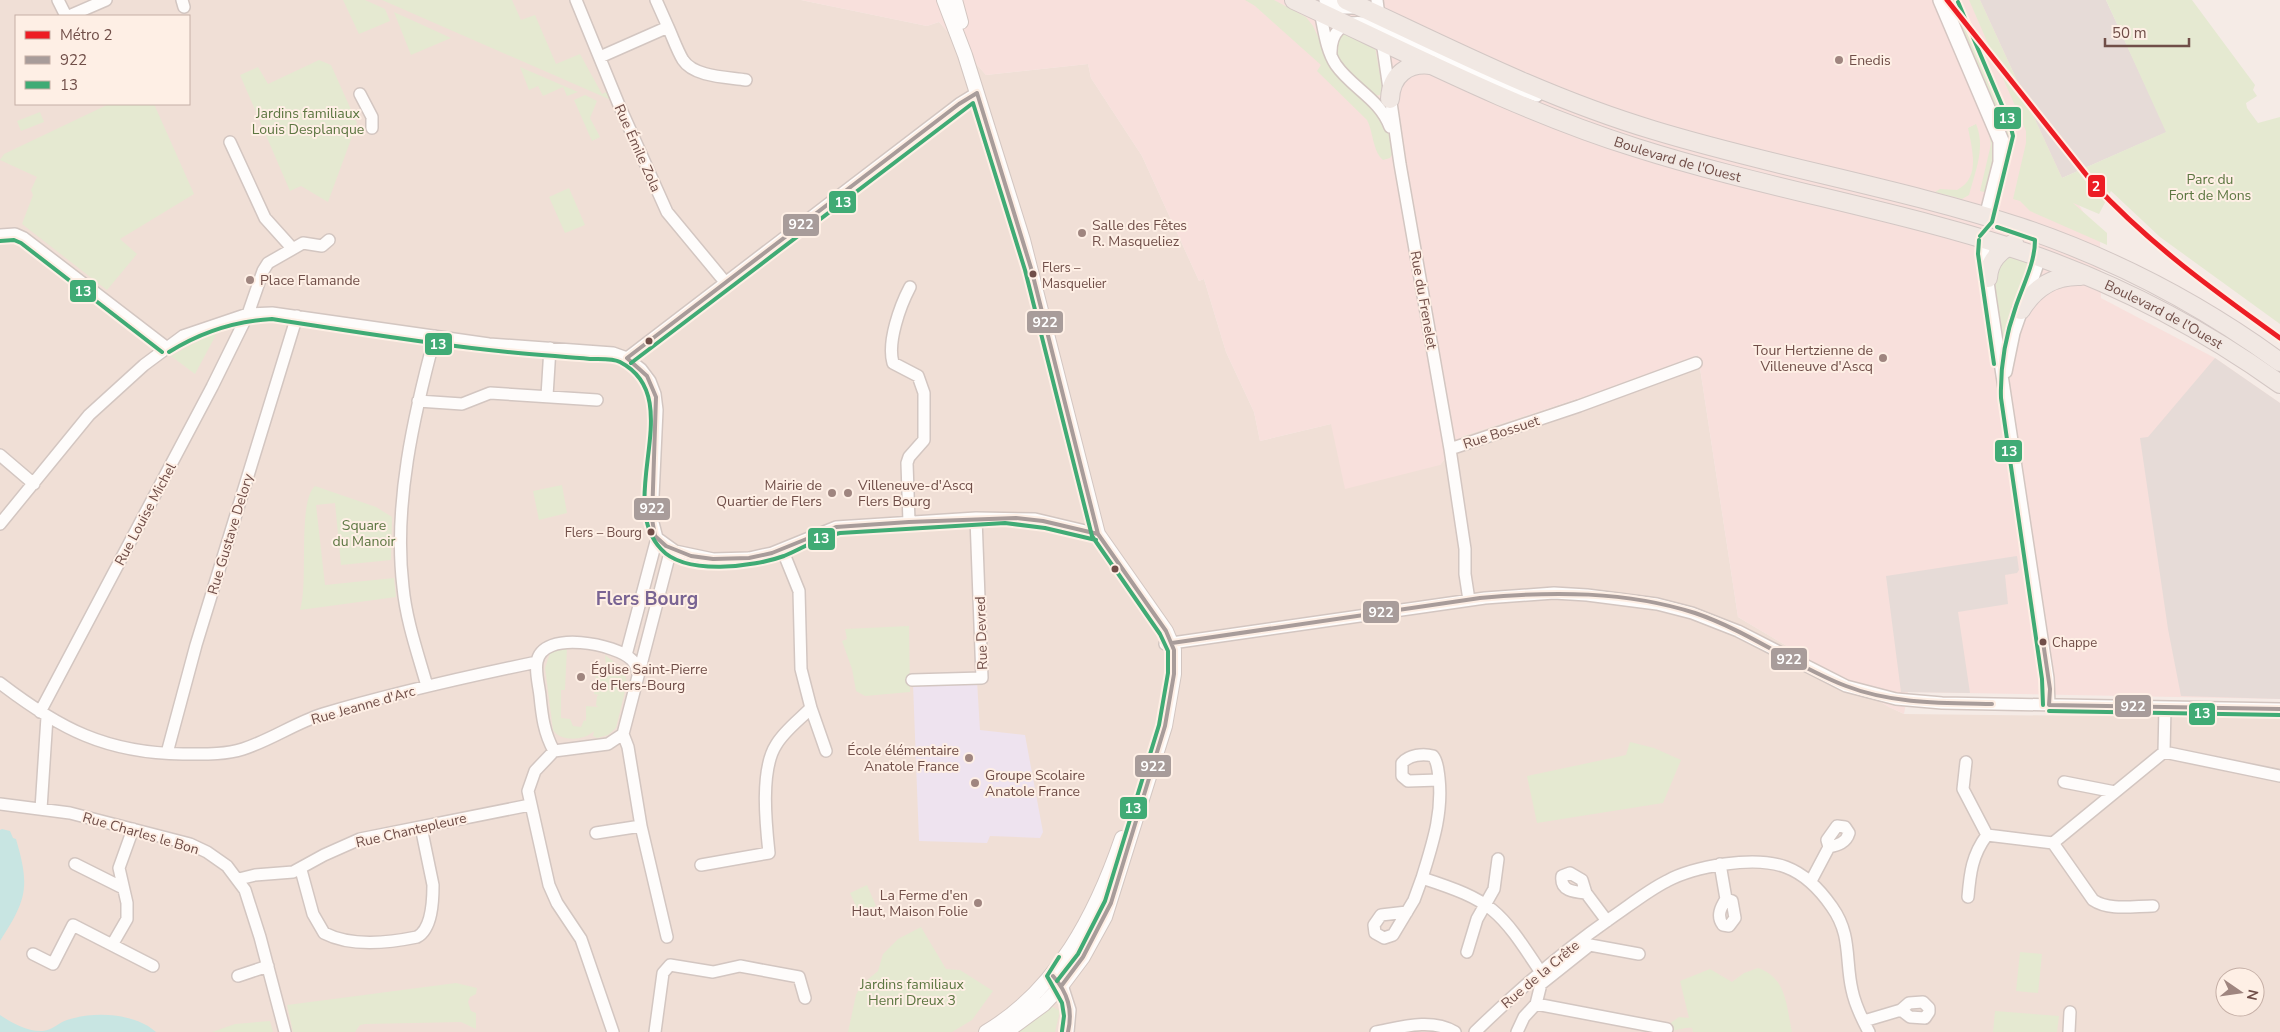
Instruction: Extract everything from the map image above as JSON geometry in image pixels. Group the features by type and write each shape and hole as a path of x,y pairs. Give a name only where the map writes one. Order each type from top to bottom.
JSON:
{"main road":[{"name":"Boulevard de l'Ouest","path":"1294,0 1321,4 1346,24 1380,22 1595,112 1986,228 2041,247 2218,321 2280,362"},
{"path":"1941,0 2001,141 2000,162 1986,228"},
{"name":"Boulevard de l'Ouest","path":"1357,2 1436,66 1517,104 1591,133 1672,159 1755,180 1986,228 2007,247 2041,247 2087,276 2168,314 2239,356 2280,384"},
{"path":"1390,99 1394,81 1404,70 1418,65 1436,66"},
{"path":"1988,278 1992,261 2007,247"},
{"path":"2021,310 2035,291 2050,281 2069,276 2087,276"}],"street":[{"path":"58,0 66,15"},
{"path":"69,15 106,0"},
{"name":"Rue Émile Zola","path":"576,0 667,212 725,282"},
{"path":"656,0 684,61 689,67 705,73 746,80"},
{"path":"944,0 965,55 1031,268 1098,534 1150,610 1168,644 1159,714 1121,840 1083,928 1044,1004 1006,1032"},
{"path":"955,0 963,30 965,55"},
{"name":"Boulevard de l'Ouest","path":"1321,4 1343,8 1357,2"},
{"name":"Rue du Frenelet","path":"1321,4 1331,55 1340,69 1382,109 1388,120 1398,151"},
{"name":"Rue du Frenelet","path":"1380,22 1398,151 1450,449"},
{"path":"1331,55 1333,36 1338,29 1346,24"},
{"path":"600,57 668,27"},
{"path":"627,358 725,282 792,234 959,104 977,93"},
{"path":"360,94 372,117 372,128"},
{"path":"230,142 265,218 292,248 303,244 322,246 329,240"},
{"path":"1986,228 1984,253 2049,684 2049,705"},
{"path":"0,235 15,234 24,238 166,347"},
{"path":"2007,398 2007,360 2041,247"},
{"name":"Rue Louise Michel","path":"41,809 43,714 248,314 263,271 268,263 292,248"},
{"path":"909,522 907,463 909,457 924,438 924,393 918,376 893,363 892,351 900,309 910,287"},
{"path":"0,524 74,433 102,402 166,347 191,333 248,314 272,313 489,344 613,353 627,358 647,376 656,397 651,507 653,530 657,538 672,549 696,557 719,560 757,557 836,527 976,518 1034,519 1098,534"},
{"name":"Rue Gustave Delory","path":"167,753 196,645 297,316"},
{"path":"427,686 406,606 400,560 410,440 435,336"},
{"path":"547,396 550,348"},
{"name":"Rue Bossuet","path":"1469,600 1465,574 1465,549 1450,449 1579,406 1696,362"},
{"path":"418,401 462,404 490,393 597,400"},
{"path":"0,455 34,484"},
{"name":"Rue Devred","path":"912,680 982,678 976,518"},
{"path":"626,655 657,538"},
{"path":"667,937 641,826 628,747 623,734 672,549"},
{"path":"782,549 799,591 800,661 810,708 826,751"},
{"path":"1168,644 1469,600 1559,593 1657,604 1692,613 1723,624 1824,676 1863,692 1909,701 2280,709"},
{"path":"554,751 543,723 537,662 539,656 550,646 568,642 591,644 626,655 634,663 638,674"},
{"name":"Rue Jeanne d'Arc","path":"0,683 43,714 86,736 116,746 135,751 219,753 245,748 311,718 427,686 537,662"},
{"path":"1987,835 2053,843 2164,752 2165,707"},
{"path":"701,865 769,853 766,826 770,758 780,739 810,708"},
{"path":"613,1032 581,939 552,894 528,791 531,778 541,762 554,751 608,744 623,734"},
{"path":"2164,752 2280,776"},
{"path":"1966,762 1963,789 1987,835"},
{"path":"1407,912 1422,878 1440,814 1439,780"},
{"path":"2064,782 2115,792"},
{"name":"Rue Charles le Bon","path":"0,804 70,813 190,844 207,852 227,866 239,879 252,908 285,1032"},
{"name":"Rue Chantepleure","path":"239,879 255,875 289,874 301,870 324,855 354,841 530,805"},
{"path":"596,833 641,826"},
{"path":"301,870 313,914 324,933 338,938 373,942 417,937 427,925 433,895 433,885 421,827"},
{"path":"112,945 127,919 128,903 119,868 133,829"},
{"path":"1968,897 1971,863 1979,845 1987,835"},
{"path":"2053,843 2093,900 2099,904 2116,907 2153,906"},
{"path":"1810,881 1830,847"},
{"path":"1466,952 1477,919 1495,885 1498,858"},
{"name":"Rue de la Crête","path":"1475,1032 1540,970 1587,941 1608,921 1667,881 1697,869 1747,860 1766,861 1793,869 1810,881 1832,907 1842,926 1848,949 1852,990 1869,1032"},
{"path":"75,864 123,888"},
{"path":"1720,864 1726,899"},
{"path":"1422,878 1466,893 1486,904 1508,923 1540,970"},
{"path":"1586,893 1608,921"},
{"path":"33,954 53,964 73,925 152,966"},
{"path":"1517,1032 1524,1017 1536,1004 1541,984 1587,941 1639,954"},
{"path":"238,976 268,966"},
{"path":"655,1032 663,973 670,966 713,972 740,966 800,977 805,998"},
{"path":"986,1032 1057,981"},
{"path":"1057,981 1070,1010 1068,1032"},
{"path":"1525,984 1536,1004"},
{"path":"1536,1004 1667,1029"},
{"path":"1864,1021 1901,1010"},
{"path":"2069,1032 2070,1012"},
{"path":"1376,1032 1425,1024 1442,1026 1455,1032"}],"shaded area":[{"path":"0,0 801,0 927,26 939,22 986,75 1088,64 1091,78 1142,156 1199,281 1204,279 1226,352 1254,412 1260,441 1331,424 1440,465 1463,436 1586,396 1698,355 1738,617 1889,707 1904,714 2280,718 2280,1032 0,1032"},
{"path":"801,0 2106,0 2062,178 2100,239 2101,298 2215,358 2280,403 2280,699 1908,692 1904,714 1889,707 1738,617 1698,355 1586,396 1463,436 1440,465 1345,489 1331,424 1260,441 1254,412 1226,352 1204,279 1199,281 1142,156 1091,78 1088,64 986,75 939,22 927,26"},
{"path":"1980,0 2106,0 2167,132 2062,178"},
{"path":"2215,358 2280,403 2280,699 2181,696 2168,629 2140,438 2148,437"},
{"path":"2017,556 2019,570 2017,573 2005,575 2008,604 1958,612 1970,693 1901,692 1886,576"},
{"name":"Groupe Scolaire Anatole France","path":"977,681 980,730 1025,735 1043,832 1040,838 990,836 987,843 919,841 913,684"}],"green space":[{"path":"343,0 365,0 385,9 390,21 359,34"},
{"path":"382,0 512,0 521,20 535,15 556,64 580,54 602,94 608,91 611,100"},
{"path":"1245,0 1274,0 1306,17 1313,26 1333,69 1377,111 1386,123 1393,153 1390,158 1383,160 1377,152 1367,120 1317,71 1321,65 1255,6"},
{"path":"1947,0 1957,0 2011,126 2011,152 2002,192 1999,191 2008,153"},
{"name":"Parc du Fort de Mons","path":"1969,0 1980,0 2062,178 2166,132 2106,0 2192,0 2255,85 2253,90 2257,96 2246,103 2247,108 2258,123 2280,117 2280,324 2160,237 2111,191 2099,214 2073,203 2107,233 2107,245 2030,211 2020,201 2013,199 2026,143 2026,131"},
{"path":"394,12 451,38 411,55"},
{"path":"1345,34 1375,47 1383,91 1381,95 1374,96 1342,66 1338,59 1337,51 1339,40"},
{"name":"Jardins familiaux Louis Desplanque","path":"319,60 331,65 357,123 328,202 301,186 290,191 240,75 258,67 268,84"},
{"path":"520,67 578,92 567,96 563,87 543,96 538,86 529,90"},
{"path":"585,95 597,101 590,118 600,137 592,141 574,100"},
{"path":"107,105 154,105 194,194 120,239 137,254 107,290 22,224 33,195 31,190 37,177 0,160 4,154"},
{"path":"40,112 44,122 21,131 17,121"},
{"path":"1976,124 1979,133 1980,151 1969,195 1962,199 1935,192 1940,189 1957,190 1965,185 1972,171 1973,162 1968,128"},
{"path":"1991,130 1996,152 1988,193 1980,191 1991,144 1988,131"},
{"path":"569,188 585,225 565,233 549,197"},
{"path":"2005,256 2033,264 2002,354 1991,280"},
{"path":"215,332 217,333 195,374 171,356"},
{"path":"562,485 567,513 539,520 533,491"},
{"name":"Square du Manoir","path":"315,486 376,507 392,517 391,560 341,565 335,503 316,505 325,585 394,578 396,597 300,610 304,581 306,508"},
{"path":"909,626 910,692 865,696 856,691 852,669 842,641 847,639 845,629"},
{"path":"556,647 567,647 565,690 561,690 561,718 570,719 573,726 581,727 584,720 586,721 586,706 598,707 596,705 597,696 599,695 594,694 597,665 606,665 605,655 624,670 627,683 616,728 608,735 597,738 593,736 594,731 584,737 573,739 561,737 553,730 545,668 550,653"},
{"path":"1630,742 1654,748 1681,760 1663,803 1537,823 1527,776 1626,755"},
{"path":"867,885 876,906 860,915 850,893"},
{"name":"Jardins familiaux Henri Dreux 3","path":"921,927 946,969 960,970 993,991 972,1020 952,1032 848,1032 856,995 861,985 878,971 883,954 898,939"},
{"path":"2020,952 2042,954 2038,993 2016,991"},
{"path":"1758,968 1775,978 1780,986 1784,994 1792,1032 1693,1032 1692,1028 1671,1030 1668,1025 1679,1017 1689,1018 1680,981 1710,969 1732,982 1744,973"},
{"path":"456,983 477,988 476,994 470,997 468,1002 471,1011 476,1013 476,1029 461,1022 365,1024 360,1025 355,1032 293,1032 287,1005"},
{"path":"1051,1006 1060,1011 1055,1032 1017,1032"},
{"path":"1995,1011 2059,1016 2057,1032 1993,1032"},
{"path":"270,1021 273,1032 212,1032 235,1024"}],"water":[{"path":"0,830 10,831 13,838 16,839 24,881 21,903 0,941"},
{"path":"0,1015 15,1024 37,1031 50,1029 67,1020 78,1017 101,1015 126,1017 156,1032 0,1032"}],"metro line":[{"name":"2","path":"1947,0 2092,182 2113,204 2158,246 2280,338"}],"transit line":[{"name":"13","path":"1958,2 2010,124 2013,136 1992,222 1980,236"},
{"name":"922","path":"977,93 1031,268 1098,534 1166,631 1174,650 1174,674 1165,726 1111,903 1083,957 1062,985"},
{"name":"922","path":"627,358 959,104 977,93"},
{"name":"13","path":"631,363 973,103 1025,270 1092,536 1160,634 1168,651 1168,673 1159,725 1105,901 1078,954 1057,981"},
{"name":"13","path":"1997,227 2035,240 2031,265 2006,340 2001,374 2001,398 2042,679 2043,705"},
{"name":"13","path":"0,241 14,240 21,243 162,352"},
{"name":"13","path":"1979,240 1978,254 1994,364"},
{"name":"13","path":"169,352 206,333 245,322 272,319 462,347 527,354 610,359 620,362 640,378 649,399 651,424 644,504 649,528 661,549 672,558 686,563 720,567 756,563 784,556 818,540 840,533 1005,523 1045,528 1096,540"},
{"name":"922","path":"627,358 647,376 656,397 652,519 655,536 666,546 691,556 713,559 749,558 772,553 836,527 909,522 1016,518 1043,521 1098,534"},
{"name":"922","path":"1172,643 1480,598 1534,594 1616,597 1669,606 1715,620 1808,669 1863,692 1918,701 1992,704"},
{"name":"922","path":"2043,642 2050,689 2049,705 2280,709"},
{"name":"13","path":"2049,711 2280,715"},
{"name":"13","path":"1059,957 1047,976 1062,1003 1064,1016 1062,1031"},
{"name":"922","path":"1053,976 1066,995 1068,1002 1070,1016 1068,1032"}],"place":[{"name":"Enedis","path":"1839,60"},
{"name":"Salle des Fêtes R. Masqueliez","path":"1082,233"},
{"name":"Flers – Masquelier","path":"1033,274"},
{"name":"Place Flamande","path":"250,280"},
{"name":"Tour Hertzienne de Villeneuve d'Ascq","path":"1883,358"},
{"name":"Mairie de Quartier de Flers","path":"832,493"},
{"name":"Villeneuve-d'Ascq Flers Bourg","path":"848,493"},
{"name":"Flers – Bourg","path":"651,532"},
{"name":"Chappe","path":"2043,642"},
{"name":"Église Saint-Pierre de Flers-Bourg","path":"581,677"},
{"name":"École élémentaire Anatole France","path":"969,758"},
{"name":"Groupe Scolaire Anatole France","path":"975,783"},
{"name":"La Ferme d'en Haut, Maison Folie","path":"978,903"}],"district":[{"name":"Flers Bourg","path":"647,598"}]}
